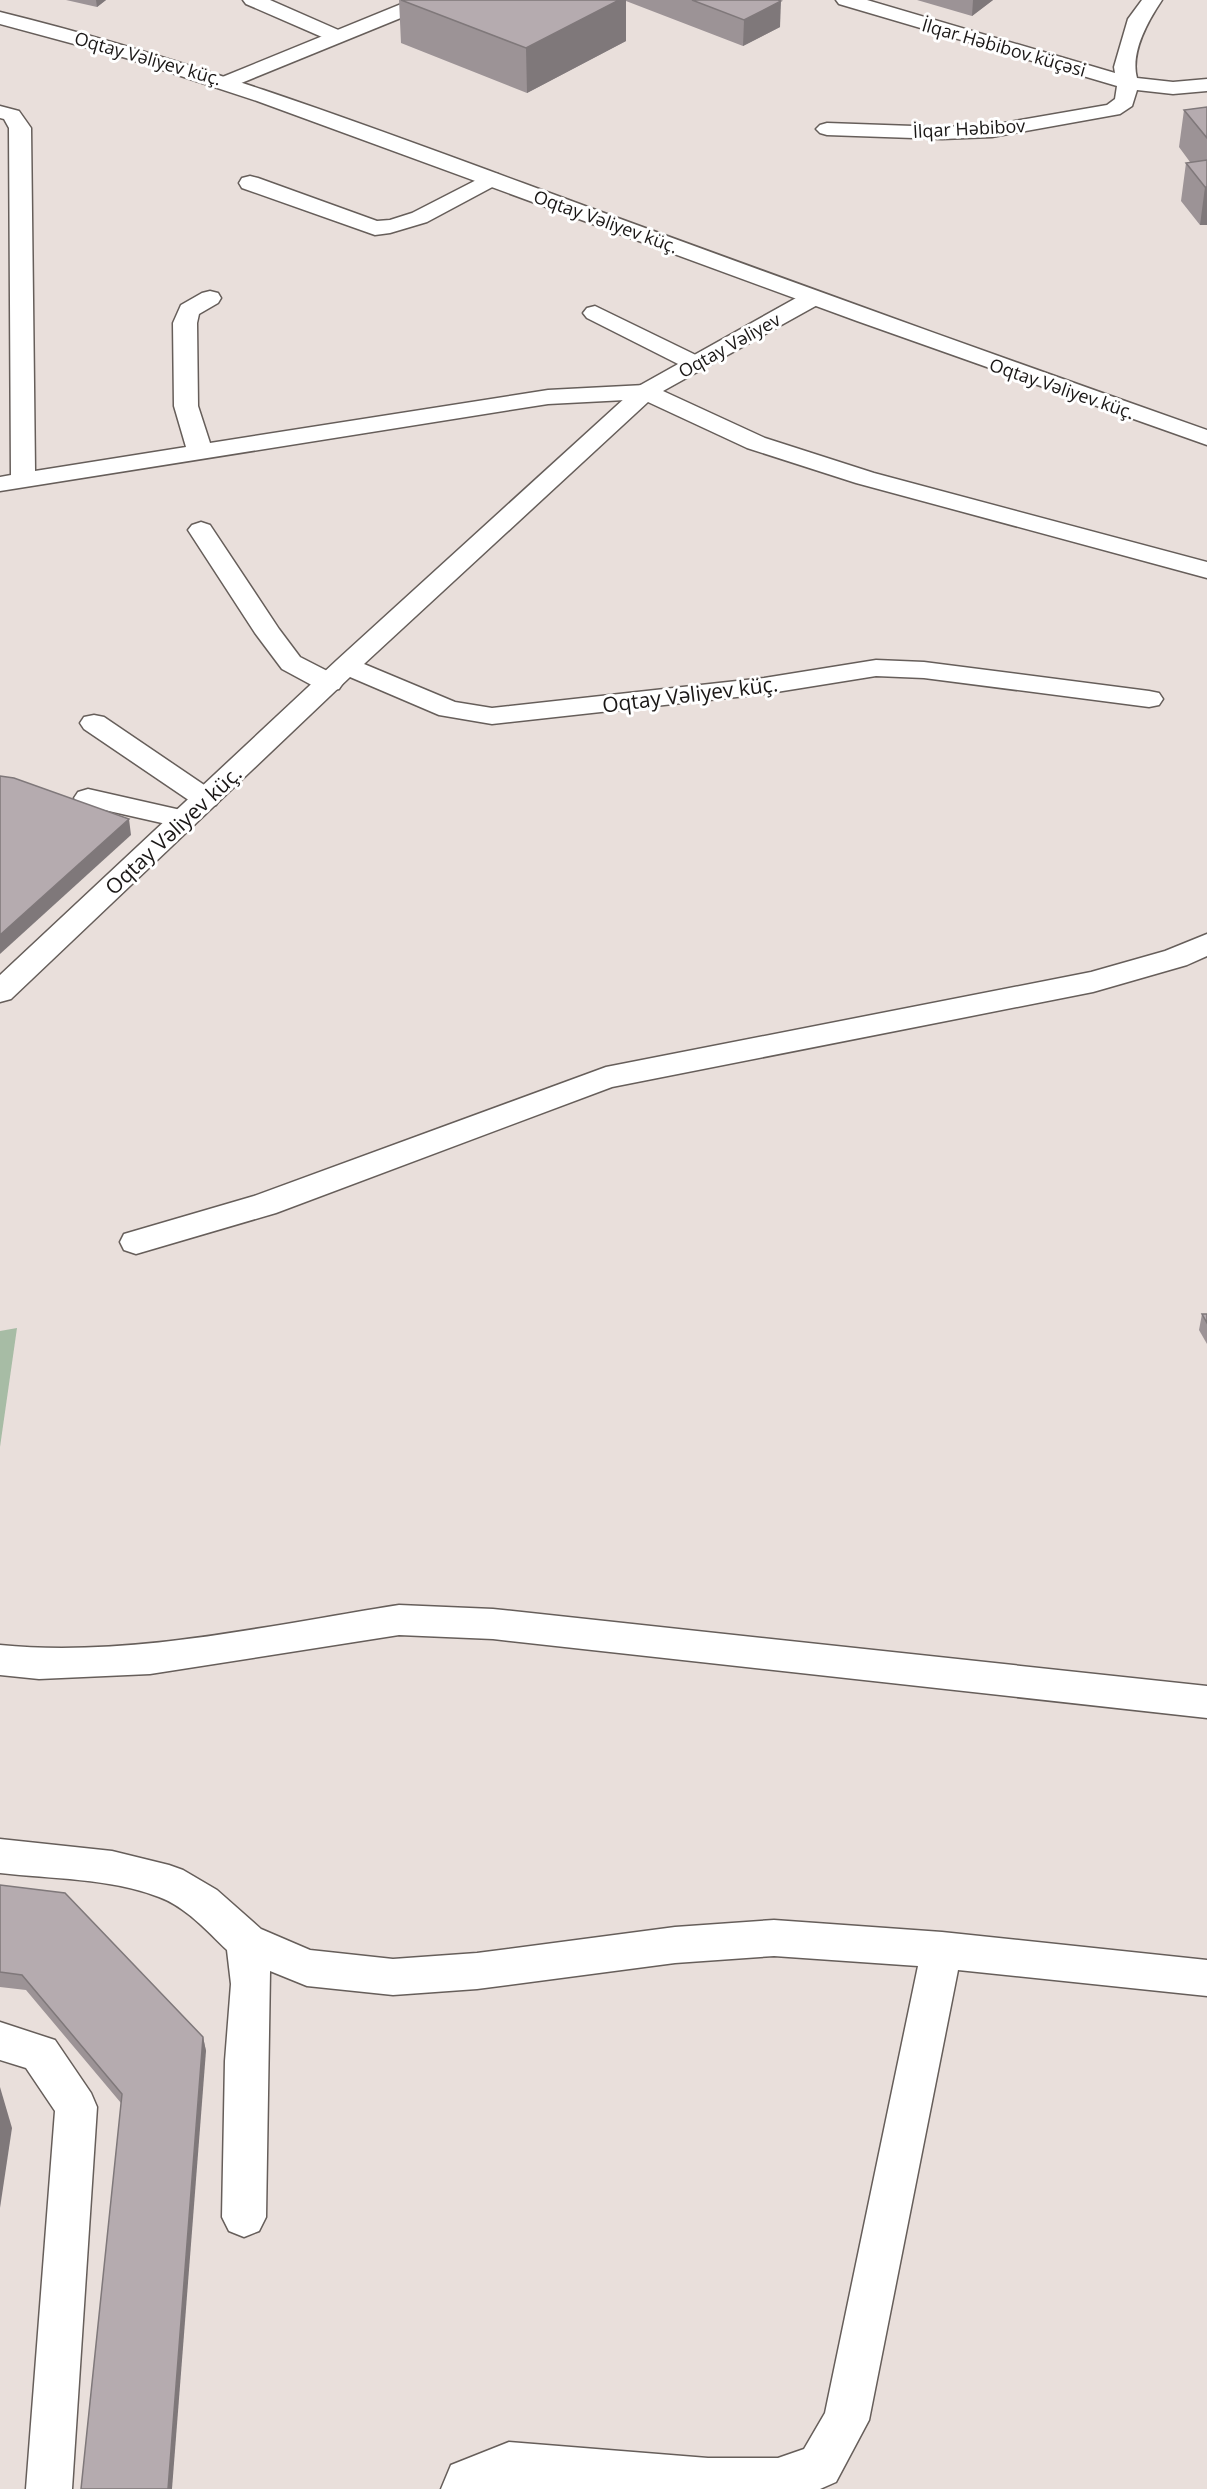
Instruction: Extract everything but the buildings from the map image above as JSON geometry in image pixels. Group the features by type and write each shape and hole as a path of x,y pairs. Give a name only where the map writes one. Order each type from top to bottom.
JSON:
{"street":[{"path":"253,0 336,36"},
{"path":"227,82 428,0"},
{"name":"İlqar Həbibov küçəsi","path":"846,0 1128,83 1173,88 1207,85"},
{"path":"1128,83 1124,67 1138,20 1152,0"},
{"name":"Oqtay Vəliyev küç.","path":"2,20 83,38 227,82 813,298 1207,438"},
{"name":"İlqar Həbibov","path":"827,129 942,133 992,131 1026,126 1113,110 1125,102 1128,83"},
{"path":"0,111 12,116 20,128 11,482 548,397 645,392 756,443 865,478 1207,570"},
{"path":"250,183 375,228 391,228 411,221 490,179"},
{"path":"200,452 186,406 185,323 189,310 210,298"},
{"name":"Oqtay Vəliyev","path":"645,392 813,298"},
{"path":"595,313 696,364"},
{"name":"Oqtay Vəliyev küç.","path":"0,992 337,675 645,392"},
{"path":"201,530 268,633 291,663 337,675"},
{"name":"Oqtay Vəliyev küç.","path":"337,675 449,709 492,716 764,686 876,668 924,670 1149,699"},
{"path":"94,723 206,798"},
{"path":"88,798 184,819"},
{"path":"136,1242 264,1205 606,1078 1093,982 1176,958 1207,944"},
{"path":"0,1660 39,1664 150,1659 399,1620 493,1624 1207,1702"},
{"path":"0,1856 112,1868 169,1882 203,1902 247,1942 307,1968 393,1977 477,1971 675,1945 774,1938 942,1950 1207,1978"},
{"path":"244,2217 246,2061 251,1984 247,1942"},
{"path":"464,2489 467,2481 509,2465 708,2481 778,2481 820,2466 846,2420 942,1950"},
{"path":"0,2041 40,2053 76,2107 49,2489"}],"green space":[{"path":"17,1328 0,1447 0,1331"}]}
